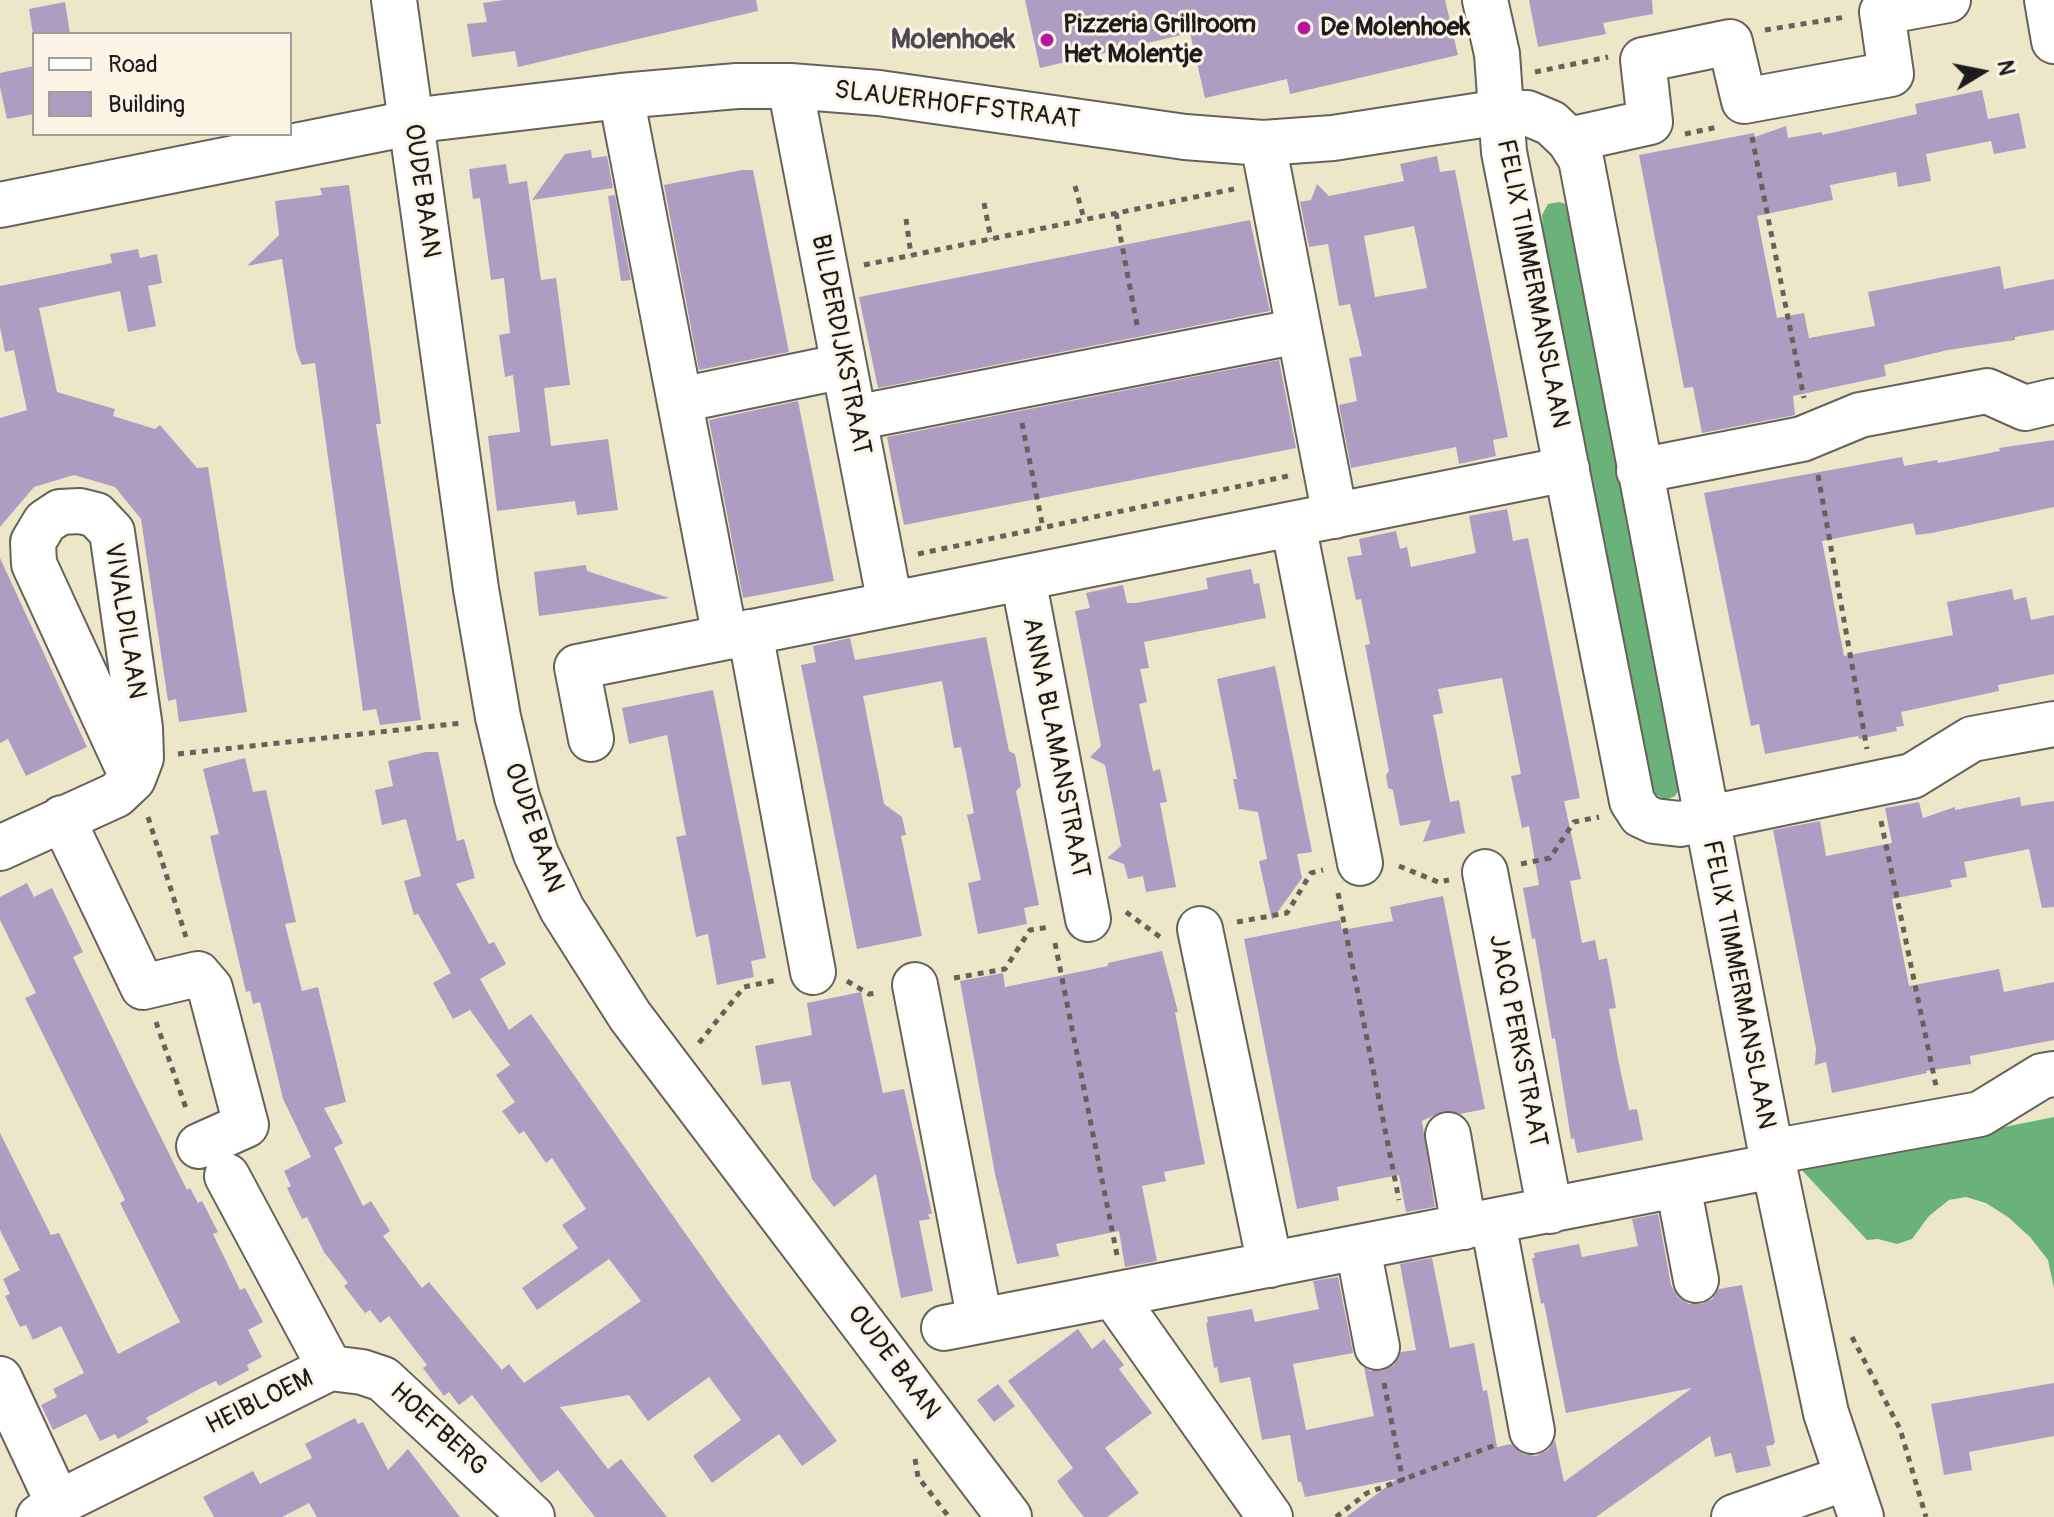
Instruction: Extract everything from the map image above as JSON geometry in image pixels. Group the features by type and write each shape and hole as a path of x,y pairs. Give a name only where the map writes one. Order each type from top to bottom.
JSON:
{"street":[{"name":"OUDE BAAN","path":"394,0 476,589 498,717 517,797 536,854 562,909 630,1016 1009,1517"},
{"path":"1485,0 1497,54 1500,95"},
{"path":"1569,140 1650,122 1643,60 1730,42 1744,101 1891,74 1882,12 1948,0"},
{"path":"2047,0 2054,41"},
{"name":"SLAUERHOFFSTRAAT","path":"0,205 411,123 621,96 737,86 790,86 879,93 1185,137 1267,162 1333,138 1500,95"},
{"name":"BILDERDIJKSTRAAT","path":"790,86 890,604"},
{"name":"FELIX TIMMERMANSLAAN","path":"1500,95 1527,113 1551,123 1569,140 1581,159 1772,1159 1826,1413 1854,1497"},
{"name":"FELIX TIMMERMANSLAAN","path":"1500,95 1504,152 1632,801 1641,815 1654,821 1680,824 1706,818"},
{"path":"621,96 680,400 813,972"},
{"path":"1267,162 1335,516"},
{"path":"854,418 1299,331"},
{"path":"680,400 844,366"},
{"path":"1639,471 1811,435 1860,415 1987,391 2025,408 2054,401"},
{"path":"591,739 577,667 1567,469"},
{"name":"VIVALDILAAN","path":"80,511 96,515 112,532 140,728 137,769 34,564 33,542 45,522 60,512 80,511"},
{"path":"1293,524 1346,866"},
{"name":"ANNA BLAMANSTRAAT","path":"1023,578 1088,919"},
{"path":"1706,818 1912,776 1972,739 2054,724"},
{"path":"0,848 116,795 137,769"},
{"path":"62,818 143,987 198,974 210,988 246,1125 213,1161"},
{"name":"JACQ PERKSTRAAT","path":"1485,872 1550,1211"},
{"path":"1200,929 1270,1265"},
{"path":"915,985 962,1324 1678,1185 1772,1159 1980,1114 2042,1076 2054,1074"},
{"path":"1448,1135 1478,1225 1532,1431"},
{"name":"HEIBLOEM","path":"48,1510 330,1368 213,1161"},
{"path":"1678,1185 1696,1280"},
{"path":"1358,1248 1377,1347"},
{"path":"1119,1294 1270,1517"},
{"name":"HOEFBERG","path":"330,1368 362,1372 383,1379 532,1517"},
{"path":"0,1379 48,1510"},
{"path":"1734,1517 1854,1497"}],"path":[{"path":"1730,42 1751,33 1882,12"},
{"path":"1500,95 1609,57 1643,60"},
{"path":"1650,122 1669,138 1729,124 1744,101"},
{"path":"1744,101 1811,435 1873,784 1943,1121"},
{"path":"826,272 1116,213 1267,162"},
{"path":"1075,186 1084,220"},
{"path":"984,203 991,239"},
{"path":"1116,213 1144,361"},
{"path":"906,219 911,255"},
{"path":"1015,386 1043,528"},
{"path":"882,562 1326,468"},
{"path":"198,974 147,815 137,769 498,717"},
{"path":"1088,919 1125,911 1160,937 1287,913 1311,873 1381,859 1438,882 1550,858 1574,822 1609,815 1632,801"},
{"path":"1346,866 1407,1239"},
{"path":"670,1069 695,1048 744,987 827,969 869,994 1005,969 1030,930 1052,926 1119,1294"},
{"path":"143,987 213,1161"},
{"path":"1851,1335 1900,1429 1926,1517"},
{"path":"1377,1347 1403,1481"},
{"path":"1336,1517 1367,1493 1532,1431"},
{"path":"914,1446 918,1477 949,1517"}],"green space":[{"path":"1560,202 1568,205 1682,785 1675,796 1666,800 1656,795 1649,780 1639,737 1599,515 1544,243 1542,215 1548,204"},
{"path":"2054,1117 2054,1288 2048,1260 2030,1237 1986,1203 1966,1197 1949,1200 1929,1216 1912,1239 1897,1244 1878,1239 1867,1240 1800,1168"}],"building":[{"path":"504,0 756,0 758,11 518,67 515,51 472,57 467,24 487,22 483,3"},
{"path":"1025,0 1445,0 1458,55 1290,94 1287,79 1205,98 1190,33 1040,68"},
{"path":"1529,0 1652,0 1653,14 1603,23 1606,34 1538,47"},
{"path":"65,2 70,32 33,32 29,9"},
{"path":"32,66 32,114 7,119 0,73"},
{"path":"1982,90 1988,119 2019,113 2026,148 1994,154 1991,141 1926,154 1931,181 1898,187 1896,172 1830,185 1833,200 1757,216 1777,318 1804,313 1809,338 1875,326 1868,292 2000,266 2004,289 2054,279 2054,330 1884,365 1886,376 1793,396 1795,415 1702,433 1693,387 1684,388 1639,155 1754,133 1755,137 1786,126 1788,138 1822,132 1822,135 1917,114 1915,104"},
{"path":"591,150 592,158 607,156 613,188 532,200 565,154"},
{"path":"1437,156 1440,172 1455,170 1508,437 1493,440 1496,456 1459,464 1456,447 1351,468 1339,405 1357,401 1349,358 1362,356 1350,304 1339,306 1328,244 1309,247 1300,202 1311,200 1317,184 1329,196 1404,181 1400,164","holes":["1414,226 1427,288 1375,297 1364,236"]},
{"path":"506,164 509,184 527,181 541,280 556,278 570,385 544,388 551,446 608,439 618,510 577,515 575,501 497,511 488,436 520,432 513,375 505,377 499,335 510,333 504,278 491,280 480,198 473,199 469,169"},
{"path":"753,170 789,352 699,370 664,185"},
{"path":"349,185 381,424 376,424 421,720 380,725 376,709 363,711 315,363 302,365 296,350 282,259 247,266 279,235 275,201 322,195 320,188"},
{"path":"615,195 631,280 621,281 608,196"},
{"path":"1250,220 1270,311 878,388 859,297"},
{"path":"138,249 140,258 157,254 162,283 148,286 156,326 128,332 120,291 39,308 57,392 115,409 113,416 155,429 160,425 197,468 208,467 247,712 179,722 176,699 168,701 141,519 115,487 74,475 34,487 0,527 0,418 27,410 14,350 5,352 0,327 0,286 112,263 110,254"},
{"path":"1279,360 1296,448 904,525 887,437"},
{"path":"798,401 834,581 743,598 709,420"},
{"path":"2054,440 2054,507 1932,533 1916,535 1913,523 1822,541 1844,656 1953,635 1947,602 2012,589 2014,600 2026,597 2031,620 2054,615 2054,674 1998,685 1999,691 1901,712 1904,726 1896,727 1897,731 1765,754 1759,724 1751,726 1704,493 1902,457 1904,466 1937,460 1938,463 2000,451 1999,448"},
{"path":"1507,509 1513,541 1528,538 1580,798 1564,801 1581,879 1570,881 1582,943 1595,940 1599,960 1607,958 1616,1008 1609,1009 1618,1059 1629,1110 1637,1109 1643,1140 1577,1153 1574,1138 1571,1139 1555,1038 1552,1039 1523,888 1539,885 1529,826 1522,828 1511,776 1521,774 1502,678 1438,689 1443,713 1433,715 1450,802 1459,800 1465,833 1423,842 1431,820 1400,826 1393,790 1388,788 1386,775 1389,771 1365,645 1370,644 1361,599 1356,600 1347,557 1362,555 1359,539 1396,531 1400,549 1407,547 1411,567 1476,553 1469,516"},
{"path":"0,558 87,747 26,776 8,739 0,743"},
{"path":"586,565 587,571 669,598 539,616 534,572"},
{"path":"1251,569 1254,584 1259,583 1266,618 1144,642 1149,668 1140,669 1147,702 1139,704 1153,771 1160,769 1167,802 1160,803 1176,887 1146,892 1143,876 1128,879 1124,864 1107,858 1121,846 1105,765 1090,757 1101,746 1075,611 1090,608 1086,593 1123,585 1127,603 1136,603 1208,589 1206,578"},
{"path":"986,637 1009,751 1015,754 1021,786 1016,791 1039,905 1024,908 1027,924 978,934 968,883 981,880 967,815 974,813 961,747 954,748 942,681 863,696 884,804 902,817 906,835 901,836 922,936 857,949 801,665 816,662 813,646 850,638 855,660"},
{"path":"1275,666 1312,852 1297,854 1302,878 1272,920 1259,861 1267,859 1258,812 1239,809 1233,779 1237,779 1217,679"},
{"path":"713,690 766,958 751,961 754,977 717,985 708,934 696,937 676,837 686,835 667,735 629,744 622,708"},
{"path":"438,752 457,841 464,839 475,878 456,884 489,944 494,942 506,964 480,979 509,1030 531,1014 728,1294 837,1441 802,1466 779,1434 712,1483 693,1456 741,1420 709,1377 648,1421 629,1395 560,1407 608,1469 621,1459 667,1517 595,1517 558,1470 541,1483 472,1395 459,1405 449,1392 444,1396 423,1368 427,1365 389,1316 380,1323 370,1310 365,1313 344,1286 348,1283 324,1252 307,1217 302,1219 287,1188 291,1186 284,1171 311,1157 283,1099 260,1002 253,1004 250,991 246,992 210,836 219,834 203,769 245,758 253,792 266,790 296,922 285,924 302,991 318,987 346,1102 324,1108 343,1143 334,1148 363,1206 371,1201 390,1231 383,1236 422,1288 429,1282 502,1370 509,1364 524,1383 641,1301 609,1259 537,1310 522,1288 578,1248 562,1225 586,1209 552,1158 546,1163 524,1131 519,1134 502,1111 515,1102 496,1075 510,1065 470,1010 453,1019 433,983 451,973 418,914 414,915 404,881 421,876 406,819 382,825 375,790 393,786 388,761"},
{"path":"2020,797 2021,806 2054,801 2054,907 2042,908 2029,849 1964,862 1967,877 1950,880 1952,887 1892,899 1909,986 1999,969 2004,992 2054,982 2054,1040 1970,1056 1971,1064 1832,1093 1826,1062 1815,1065 1816,1049 1773,830 1820,821 1826,856 1892,843 1885,808 1919,802 1923,818 1955,807 1955,810"},
{"path":"27,883 34,897 52,888 83,952 73,957 132,1079 187,1190 190,1188 198,1203 202,1201 218,1232 213,1234 240,1290 245,1288 263,1322 248,1330 262,1357 247,1365 249,1370 219,1386 216,1381 201,1388 146,1418 149,1422 118,1439 115,1434 100,1441 86,1414 53,1430 41,1405 57,1397 53,1389 84,1373 61,1326 33,1340 26,1325 20,1327 5,1296 10,1294 3,1279 20,1270 0,1230 0,1133 51,1235 59,1233 118,1354 180,1322 120,1203 125,1200 25,998 36,993 0,920 0,897"},
{"path":"1443,896 1485,1109 1460,1114 1443,1111 1422,1121 1435,1207 1406,1212 1399,1175 1337,1187 1339,1200 1297,1209 1244,939 1340,920 1342,930 1393,921 1390,907"},
{"path":"1162,951 1178,1012 1175,1012 1205,1164 1164,1172 1166,1181 1142,1186 1157,1261 1125,1267 1119,1231 1056,1244 1059,1256 1017,1264 995,1174 960,981 1003,973 1005,987 1108,966 1108,963"},
{"path":"861,992 883,1093 904,1089 932,1214 928,1214 930,1219 919,1221 933,1291 901,1298 876,1174 834,1207 812,1179 790,1081 762,1085 755,1046 812,1035 807,1003"},
{"path":"1658,1214 1671,1285 1678,1297 1689,1304 1701,1304 1712,1299 1719,1289 1742,1285 1775,1442 1766,1446 1771,1466 1736,1473 1731,1453 1715,1457 1710,1436 1596,1517 1346,1517 1397,1479 1305,1497 1301,1482 1298,1482 1290,1435 1262,1440 1250,1377 1220,1383 1217,1367 1214,1368 1207,1317 1252,1309 1255,1322 1319,1309 1313,1281 1338,1277 1353,1353 1293,1364 1306,1430 1374,1416 1364,1367 1370,1371 1382,1371 1394,1365 1401,1352 1416,1350 1400,1264 1432,1258 1450,1348 1474,1343 1483,1391 1487,1390 1497,1447 1511,1444 1523,1454 1536,1456 1548,1450 1555,1440 1564,1482 1692,1388 1566,1413 1532,1258 1535,1258 1534,1253 1579,1244 1582,1257 1638,1246 1632,1219"},
{"path":"1078,1329 1092,1349 1104,1339 1124,1365 1119,1369 1152,1413 1105,1448 1139,1493 1107,1517 1084,1517 1069,1498 1057,1481 1073,1468 1008,1381"},
{"path":"2054,1383 2054,1436 1969,1452 1972,1470 1944,1475 1931,1404"},
{"path":"998,1384 1015,1406 994,1422 977,1400"},
{"path":"355,1418 358,1424 363,1422 388,1470 408,1449 460,1517 317,1517 309,1503 282,1517 214,1517 203,1497 253,1471 260,1484 312,1458 305,1444"}],"place":[{"name":"De Molenhoek","path":"1304,28"},
{"name":"Pizzeria Grillroom Het Molentje","path":"1047,40"}],"district":[{"name":"Molenhoek","path":"953,41"}]}
